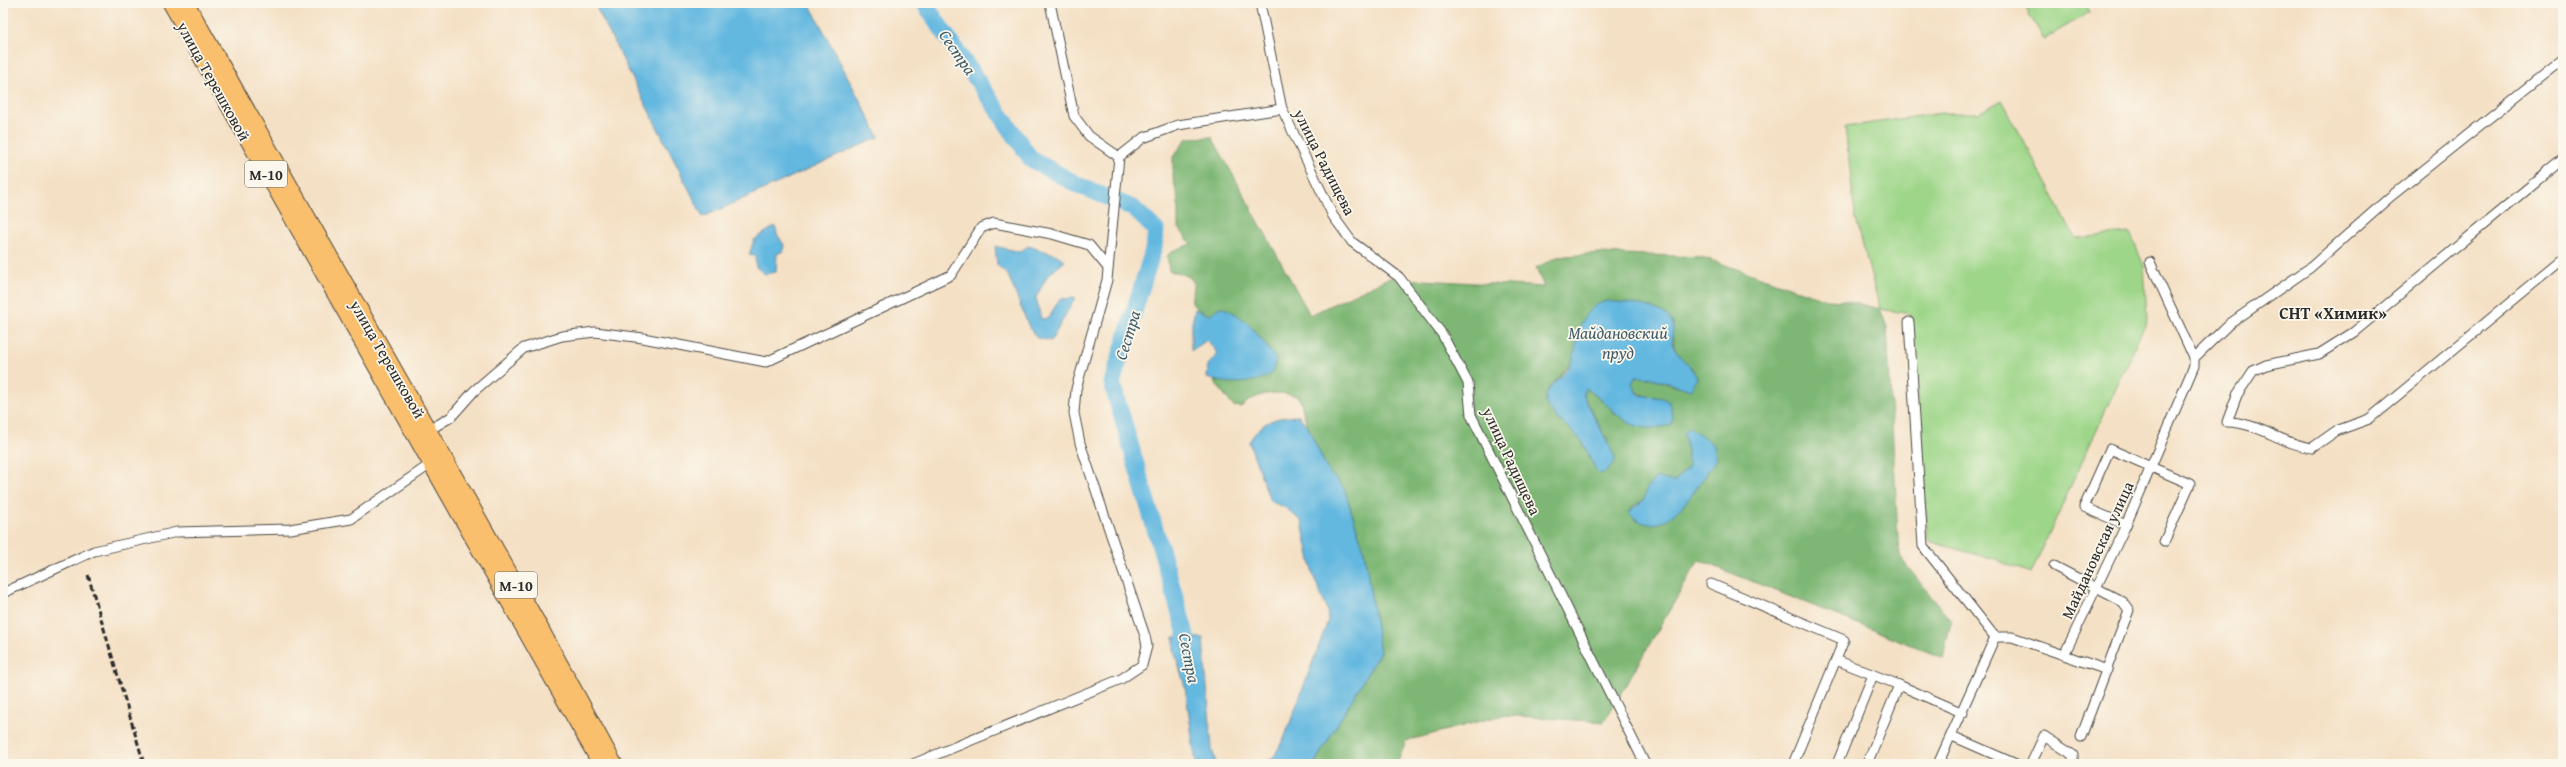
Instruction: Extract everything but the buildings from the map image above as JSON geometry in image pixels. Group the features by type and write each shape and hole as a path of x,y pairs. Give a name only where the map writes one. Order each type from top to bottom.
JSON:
{"highway":[{"name":"улица Терешковой","path":"171,3 422,434"},
{"name":"улица Терешковой","path":"186,3 436,459 614,764"},
{"name":"улица Терешковой","path":"436,459 530,640 600,764"}],"street":[{"path":"1050,3 1074,116 1089,136 1119,156"},
{"name":"улица Радищева","path":"1260,3 1282,109 1333,216 1352,242 1399,277 1442,334 1468,383 1471,414 1645,764"},
{"path":"2150,262 2194,358 2228,325 2311,267 2390,197 2562,64"},
{"path":"913,764 1121,679 1142,664 1147,646 1145,636 1080,443 1074,413 1076,389 1107,280 1119,156 1143,138 1178,125 1282,109"},
{"path":"2563,159 2354,332 2319,354 2266,365 2253,371 2237,395 2227,422 2242,422 2296,446 2312,448 2336,431 2369,419 2563,259"},
{"path":"422,434 451,417 474,391 524,348 562,336 603,333 766,362 951,274 981,228 994,223 1052,234 1089,245 1108,265"},
{"path":"1909,322 1923,546 1995,637"},
{"name":"Майдановская улица","path":"2064,655 2126,525 2194,366 2194,358"},
{"path":"2126,525 2084,507 2110,449 2190,484 2164,542"},
{"path":"3,593 94,551 177,532 290,529 351,519 436,459"},
{"path":"2054,566 2123,602 2129,610 2108,670 2081,737"},
{"path":"1711,584 1844,640 1794,764"},
{"path":"1995,637 2012,637 2108,670"},
{"path":"1938,764 1963,714 1995,637"},
{"path":"1836,660 1899,685 1963,714"},
{"path":"1837,764 1873,675"},
{"path":"1867,764 1899,685"},
{"path":"1952,736 2016,764"},
{"path":"2031,764 2044,736 2073,755 2072,764"}],"green space":[{"path":"2035,3 2085,3 2090,12 2044,39 2026,9"},
{"path":"2002,100 2075,238 2130,233 2144,266 2147,320 2031,573 1999,561 1928,541 1911,314 1880,309 1855,215 1845,127 1941,113 1979,113"},
{"path":"1212,137 1310,315 1388,278 1544,287 1536,268 1557,257 1597,253 1702,257 1827,300 1847,301 1880,309 1887,327 1899,556 1951,621 1943,658 1699,560 1604,722 1503,715 1406,741 1397,764 1314,764 1380,652 1364,551 1344,488 1328,471 1308,427 1299,397 1276,393 1268,394 1254,398 1241,407 1233,406 1214,381 1247,382 1220,307 1209,315 1199,310 1192,301 1194,287 1190,278 1183,274 1169,271 1167,256 1172,251 1191,244 1178,227 1178,199 1173,178 1173,157 1187,138","holes":["1673,324 1672,332 1676,350 1694,371 1677,387 1652,378 1636,377 1632,383 1634,388 1640,394 1663,398 1616,415 1608,405 1585,388 1583,395 1608,441 1597,471 1582,441 1548,409 1548,389 1572,362","1674,482 1637,521 1632,507"]}],"water":[{"path":"594,3 809,3 879,137 703,217"},
{"path":"775,226 777,234 784,245 783,251 777,254 776,272 765,274 756,267 755,256 749,255 754,240"},
{"path":"995,246 1020,252 1028,246 1057,255 1065,261 1048,275 1036,297 1041,319 1048,318 1060,299 1075,298 1051,341 1037,338 1029,327 1008,275 997,265"},
{"name":"Майдановский пруд","path":"1606,301 1644,306 1663,313 1669,318 1673,325 1673,346 1678,354 1692,369 1697,378 1691,390 1652,378 1636,377 1632,383 1639,395 1663,398 1669,402 1673,417 1671,425 1655,428 1632,424 1615,413 1597,396 1585,388 1583,395 1615,457 1614,464 1603,474 1597,472 1582,441 1548,409 1546,401 1550,388 1569,367 1572,361 1584,318 1596,305"},
{"path":"1220,307 1237,315 1258,335 1276,359 1273,373 1258,380 1241,383 1223,382 1207,378 1208,365 1218,354 1207,340 1191,351 1191,328 1195,309 1209,315"},
{"path":"1299,416 1308,427 1328,471 1344,488 1364,551 1380,652 1314,764 1266,764 1275,755 1285,736 1328,621 1327,610 1313,575 1302,522 1286,508 1270,501 1249,442 1264,425 1276,419"},
{"path":"1691,428 1714,445 1716,459 1700,484 1679,510 1667,519 1654,524 1641,522 1628,512 1644,500 1647,488 1656,477 1674,482 1689,466 1684,431"},
{"path":"1174,637 1203,638 1212,748 1216,764 1196,764 1185,687 1174,650"}],"waterway":[{"name":"Сестра","path":"924,3 1031,159 1078,185 1133,208 1156,230 1154,247 1112,383 1185,631 1191,660"}],"railway":[{"path":"88,575 144,764"}],"district":[{"name":"СНТ «Химик»","path":"2333,312"}]}
